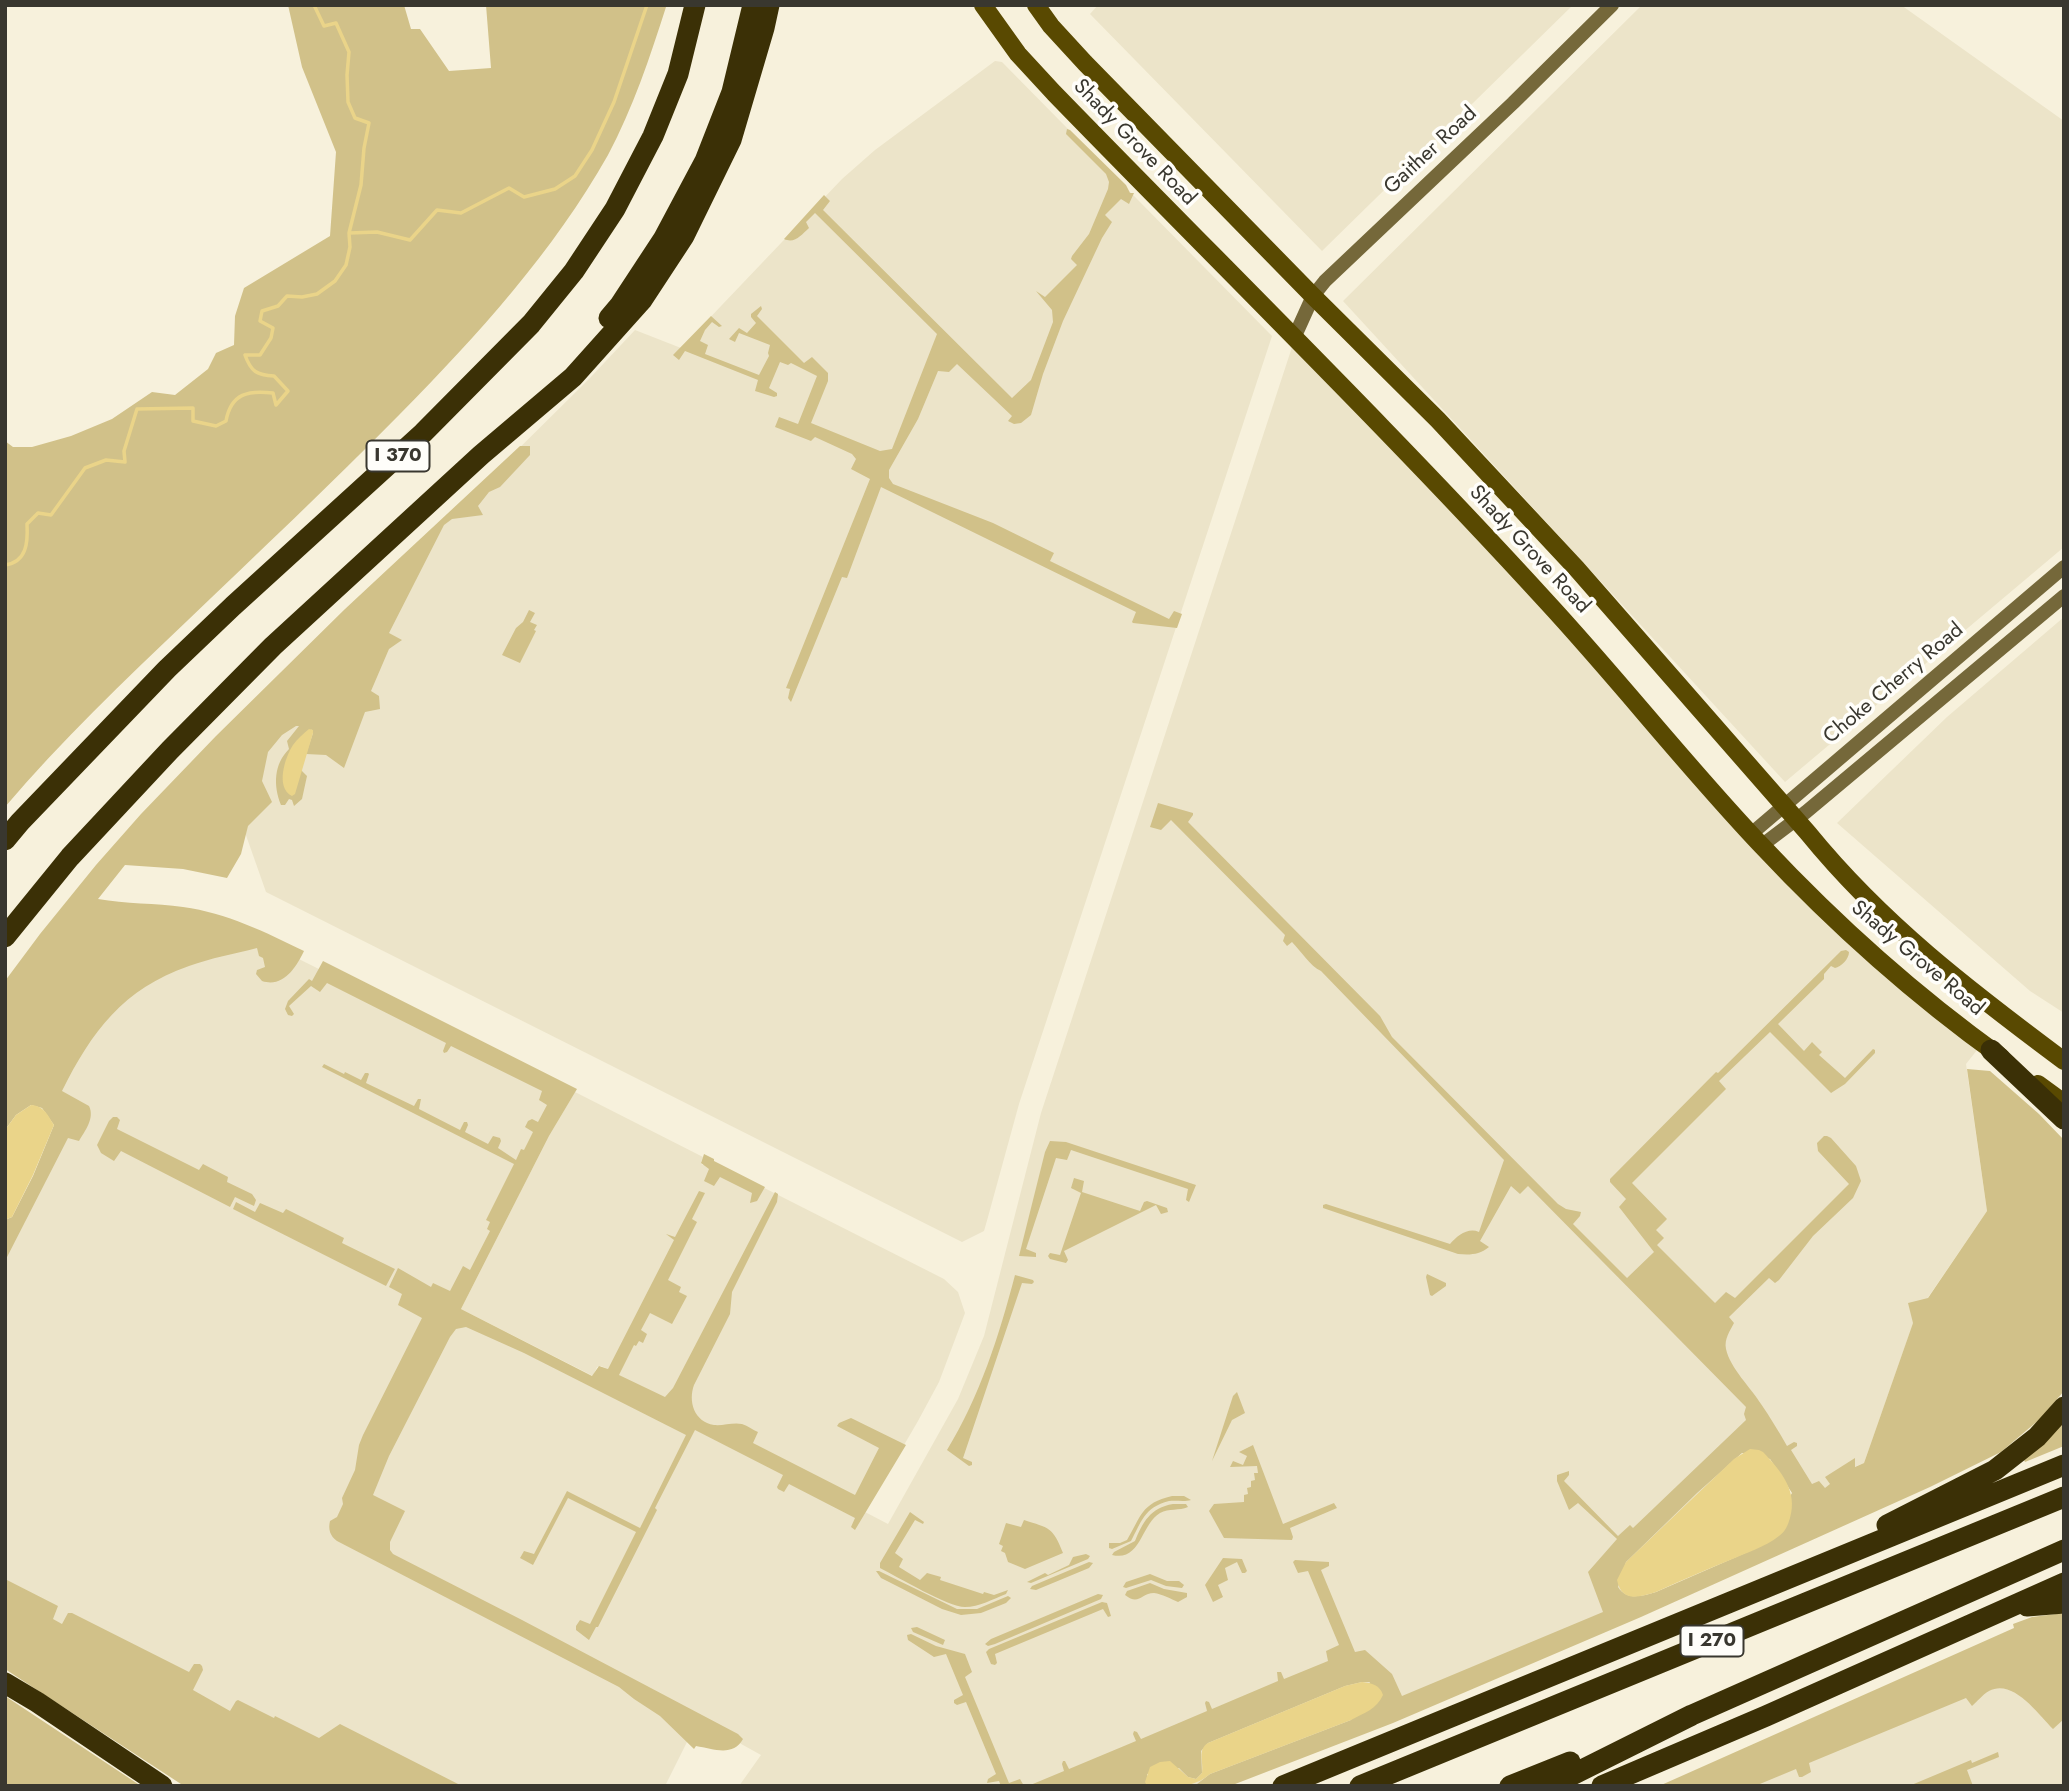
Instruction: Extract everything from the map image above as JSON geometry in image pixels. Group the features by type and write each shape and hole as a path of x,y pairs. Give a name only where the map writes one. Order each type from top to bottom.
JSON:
{"highway":[{"name":"I 370","path":"5,840 167,669 423,433 539,313 574,271 608,219 653,136 678,74 695,5"},
{"name":"I 370","path":"5,937 70,857 170,750 273,646 481,455 620,305 664,238 705,161 732,92 754,5"},
{"path":"481,455 573,377 642,300 684,236 731,140 769,5"},
{"path":"1991,1050 2064,1119"},
{"path":"1776,1584 1995,1470 2037,1437 2064,1407"},
{"name":"I 270","path":"1283,1786 2064,1465"},
{"name":"I 270","path":"1360,1786 2064,1497"},
{"path":"1510,1786 1692,1715 2064,1550"},
{"path":"1602,1786 2064,1583"},
{"path":"2007,1608 2064,1603"},
{"path":"5,1682 162,1786"},
{"path":"1550,1786 1692,1715"}],"main road":[{"name":"Shady Grove Road","path":"983,5 1018,54 1054,93 1406,452 1583,641 1756,840 1887,968 1924,999 2064,1103"},
{"name":"Shady Grove Road","path":"1036,5 1085,63 1438,420 1577,569 1838,870 1935,962 2064,1061"},
{"path":"1583,641 1593,665 1642,727"}],"street":[{"name":"Gaither Road","path":"1294,338 1313,296 1325,281 1612,5"},
{"name":"Choke Cherry Road","path":"1790,813 2064,567"},
{"name":"Choke Cherry Road","path":"1756,840 2064,596"}],"shaded area":[{"path":"288,5 404,5 411,29 420,29 449,71 491,68 486,5 666,7 633,101 608,155 563,225 513,291 458,354 400,414 93,712 5,807 5,441 13,447 32,447 71,436 112,419 152,392 175,395 208,369 216,353 234,345 235,316 244,288 330,236 336,152 302,67"},
{"path":"1098,5 1573,5 1322,251 1090,14"},
{"path":"1642,5 1901,5 2064,121 2064,547 1785,782 1343,301"},
{"path":"995,61 1002,62 1272,336 1019,1104 984,1231 962,1242 266,892 217,753 635,330 681,348 842,179 875,150"},
{"path":"1067,129 1126,185 1130,193 1134,193 1129,204 1121,199 1105,215 1112,222 1063,321 1031,415 1021,423 1014,424 1008,421 1012,416 957,364 949,372 938,371 918,419 889,470 889,478 893,484 993,523 1054,553 1050,561 1169,619 1174,611 1182,614 1177,628 1133,623 1136,612 881,487 847,578 842,577 791,702 788,698 790,689 786,688 870,479 851,469 856,459 852,454 815,437 811,441 775,427 779,417 798,424 817,376 791,363 788,365 780,362 769,388 777,393 774,397 755,391 758,380 685,351 679,360 673,355 711,316 722,326 712,322 705,330 700,341 708,345 705,354 759,375 769,356 770,345 739,333 735,342 729,339 739,328 747,333 756,323 751,314 761,306 757,316 804,363 812,357 828,373 828,381 811,423 880,451 892,449 937,334 815,213 806,222 809,228 800,236 795,240 784,239 824,195 830,201 823,210 1012,398 1031,380 1053,322 1052,310 1036,291 1045,297 1077,265 1071,259 1072,256 1089,234 1108,189 1106,174 1066,134"},
{"path":"1294,341 1423,473 1738,823 1981,1045 1966,1064 1987,1211 1916,1315 1864,1463 1842,1472 1828,1489 1813,1494 1761,1417 1619,1622 1227,1786 739,1786 761,1755 698,1720 665,1786 381,1786 254,1724 5,1595 5,1238 65,1120 54,1090 97,1015 160,971 257,938 564,1092 452,1311 599,1385 608,1369 597,1367 593,1376 461,1309 549,1136 575,1092 703,1157 702,1165 713,1162 944,1279 958,1292 965,1313 939,1382 865,1512 888,1524 958,1399 984,1336 1041,1113"},
{"path":"520,446 530,446 530,455 500,487 489,492 478,506 483,515 452,519 444,525 389,633 402,640 389,649 371,691 379,696 380,709 365,712 344,768 326,755 306,754 313,733 311,729 299,777 301,770 307,776 302,799 294,806 289,799 285,805 281,805 276,775 280,761 289,749 287,741 299,726 296,726 282,735 268,752 262,781 272,802 248,826 241,854 227,878 183,869 125,865 98,899 183,907 215,914 260,930 304,951 293,970 276,982 262,981 256,974 257,970 265,967 257,948 197,963 146,987 112,1015 85,1049 62,1091 89,1106 89,1124 79,1141 68,1138 5,1261 5,1220 12,1217 54,1125 42,1108 31,1105 16,1115 5,1130 5,981 96,865 216,736 345,609"},
{"path":"529,610 535,613 530,622 537,625 534,630 536,631 520,663 502,655"},
{"path":"2064,617 2064,1013 2030,991 1837,823 1947,717"},
{"path":"309,729 313,730 313,733 295,794 292,796 284,786 285,764 293,745"},
{"path":"1158,803 1193,813 1188,822 1380,1016 1392,1037 1558,1204 1581,1212 1573,1224 1627,1278 1654,1252 1619,1207 1626,1199 1610,1179 1716,1072 1718,1073 1841,951 1846,950 1849,955 1844,962 1835,968 1831,966 1824,974 1824,979 1778,1024 1804,1051 1812,1042 1822,1052 1819,1055 1845,1078 1873,1049 1875,1053 1845,1084 1831,1093 1770,1032 1719,1081 1726,1089 1632,1183 1667,1219 1656,1230 1664,1238 1657,1245 1715,1303 1726,1292 1735,1298 1849,1184 1818,1151 1817,1143 1824,1136 1831,1138 1856,1166 1861,1181 1853,1198 1813,1236 1779,1280 1775,1283 1769,1278 1729,1317 1734,1323 1726,1342 1732,1363 1787,1446 1797,1443 1791,1450 1812,1484 1819,1481 1825,1488 1830,1484 1825,1477 1855,1458 1855,1467 1864,1463 1913,1323 1908,1303 1928,1298 1987,1211 1967,1069 1990,1071 2064,1140 2064,1391 2040,1419 2001,1452 1930,1487 1641,1617 1393,1723 1230,1786 1182,1786 1197,1784 1210,1774 1351,1720 1370,1682 1345,1686 1208,1743 1201,1751 1202,1773 1196,1779 1188,1777 1179,1768 1147,1774 1147,1786 1028,1786 1064,1771 1063,1761 1069,1769 1136,1741 1134,1731 1141,1739 1207,1711 1206,1701 1212,1709 1278,1681 1277,1672 1281,1672 1284,1679 1328,1661 1326,1651 1339,1645 1308,1571 1298,1573 1293,1562 1295,1560 1329,1562 1329,1566 1321,1570 1355,1652 1365,1650 1392,1674 1402,1696 1603,1612 1588,1572 1617,1539 1578,1503 1569,1510 1557,1475 1569,1471 1564,1481 1618,1536 1630,1525 1633,1528 1746,1420 1746,1407 1528,1186 1520,1194 1511,1186 1480,1241 1489,1247 1482,1252 1470,1254 1458,1254 1323,1208 1326,1204 1450,1244 1467,1231 1479,1232 1504,1160 1292,942 1287,946 1283,941 1285,935 1171,820 1161,830 1150,827","holes":["1742,1453 1770,1459 1792,1493 1759,1547 1656,1592 1630,1596 1618,1587 1626,1562"]},
{"path":"323,961 577,1089 549,1136 461,1309 592,1376 599,1366 608,1369 674,1240 666,1234 675,1237 699,1191 705,1193 692,1219 697,1222 668,1280 681,1287 679,1292 687,1296 672,1324 650,1313 641,1330 647,1334 643,1343 639,1341 634,1345 619,1375 665,1397 673,1388 775,1192 778,1194 777,1202 732,1292 730,1314 694,1385 692,1404 697,1415 707,1423 746,1426 758,1432 753,1443 855,1495 879,1448 837,1426 839,1423 851,1418 906,1445 855,1530 851,1527 855,1518 789,1484 784,1492 778,1489 783,1475 695,1430 598,1627 589,1640 576,1630 576,1626 580,1620 590,1624 636,1532 568,1498 533,1565 520,1558 524,1551 534,1554 567,1491 640,1528 686,1435 524,1353 466,1327 456,1329 450,1337 389,1456 373,1495 405,1511 390,1542 393,1554 738,1734 743,1739 734,1748 722,1750 696,1746 694,1749 660,1716 619,1687 337,1541 331,1535 330,1521 337,1517 343,1504 342,1498 355,1470 363,1435 422,1318 398,1305 402,1294 389,1287 398,1268 431,1287 433,1283 450,1291 463,1266 470,1270 490,1231 487,1229 490,1222 486,1220 514,1164 322,1067 324,1064 361,1080 365,1073 368,1073 366,1083 414,1106 418,1099 421,1099 419,1109 460,1130 464,1122 467,1122 465,1132 488,1144 493,1136 500,1138 498,1148 516,1160 533,1132 525,1127 528,1121 532,1119 538,1122 547,1105 539,1100 542,1091 451,1046 444,1053 446,1043 327,983 320,992 311,986 289,1006 294,1014 288,1015 285,1009 288,1001 309,979 312,981"},
{"path":"31,1105 43,1109 54,1125 12,1217 5,1220 5,1130 16,1115"},
{"path":"113,1117 120,1120 117,1129 199,1170 203,1164 228,1177 227,1182 252,1194 256,1200 254,1206 235,1197 230,1207 121,1151 114,1161 101,1153 97,1145"},
{"path":"1050,1141 1066,1142 1196,1185 1189,1202 1186,1200 1188,1189 1071,1150 1067,1160 1056,1158 1026,1249 1036,1253 1036,1257 1019,1256"},
{"path":"704,1154 765,1187 757,1201 750,1203 752,1193 720,1177 714,1186 704,1181 709,1169 701,1163"},
{"path":"1074,1178 1084,1181 1082,1192 1140,1211 1147,1201 1167,1208 1168,1212 1161,1214 1156,1205 1064,1251 1068,1260 1066,1263 1050,1259 1050,1253 1060,1255 1081,1193 1071,1188"},
{"path":"236,1202 255,1212 260,1203 283,1213 286,1209 344,1238 342,1243 395,1269 386,1286 233,1209"},
{"path":"1427,1274 1446,1283 1446,1286 1432,1296 1430,1295"},
{"path":"1015,1275 1034,1282 1022,1283 963,1458 972,1462 969,1466 947,1450 987,1365"},
{"path":"1237,1392 1245,1413 1232,1420 1212,1461 1233,1396"},
{"path":"2064,1420 2064,1446 2025,1462 2023,1458"},
{"path":"1253,1445 1283,1524 1334,1503 1337,1508 1290,1528 1292,1540 1224,1538 1209,1511 1214,1504 1244,1502 1244,1495 1248,1494 1247,1488 1251,1487 1251,1481 1255,1480 1254,1473 1258,1473 1257,1466 1230,1467 1233,1461 1243,1465 1247,1456 1239,1452"},
{"path":"1750,1449 1763,1452 1782,1474 1790,1490 1792,1508 1783,1532 1762,1547 1656,1592 1632,1596 1623,1592 1617,1580 1626,1562 1734,1459"},
{"path":"1172,1496 1184,1496 1191,1500 1169,1501 1154,1507 1144,1516 1131,1541 1109,1548 1109,1543 1127,1540 1148,1507"},
{"path":"1173,1504 1186,1504 1188,1507 1160,1513 1135,1548 1122,1556 1112,1555 1135,1541 1144,1522 1153,1512"},
{"path":"910,1512 924,1522 923,1524 915,1520 895,1553 903,1559 899,1567 920,1580 927,1573 983,1594 994,1595 1008,1590 1006,1594 975,1606 957,1606 880,1568 880,1563"},
{"path":"1024,1520 1053,1533 1063,1553 1025,1569 1008,1562 1005,1553 1001,1551 1003,1546 999,1544 1006,1523 1021,1527"},
{"path":"1086,1554 1090,1556 1088,1559 1031,1583 1027,1582 1069,1565 1073,1557"},
{"path":"1223,1558 1242,1559 1247,1571 1242,1573 1237,1562 1225,1568 1228,1580 1218,1585 1223,1597 1213,1602 1205,1585"},
{"path":"1089,1562 1093,1563 1089,1568 1036,1590 1030,1589 1032,1586"},
{"path":"876,1571 957,1609 977,1609 1008,1596 1011,1598 1006,1603 981,1613 961,1615 942,1609 881,1578"},
{"path":"1150,1574 1167,1581 1179,1581 1184,1585 1182,1588 1166,1586 1151,1580 1123,1587 1126,1582"},
{"path":"5,1579 58,1606 53,1619 62,1624 68,1613 72,1613 189,1672 194,1664 200,1664 203,1670 193,1690 230,1711 238,1700 319,1738 340,1724 462,1786 184,1786 5,1669"},
{"path":"1150,1583 1164,1589 1187,1593 1187,1597 1178,1602 1154,1593 1137,1599 1125,1595 1127,1591"},
{"path":"1098,1594 1103,1595 1101,1599 995,1644 985,1644 991,1639"},
{"path":"1102,1602 1107,1603 1111,1616 1108,1617 1103,1609 995,1654 997,1663 991,1664 986,1652 989,1649"},
{"path":"2064,1613 2064,1719 2053,1729 2016,1693 1998,1688 1989,1691 1972,1706 1966,1698 1809,1763 1811,1772 1802,1777 1799,1777 1796,1769 1755,1786 1659,1786 2014,1628 2013,1624 2032,1617"},
{"path":"917,1627 945,1640 943,1645 913,1632 911,1628"},
{"path":"911,1634 936,1646 965,1654 972,1672 965,1677 1009,1783 1020,1779 1024,1786 1001,1786 999,1781 987,1783 988,1779 996,1774 966,1702 957,1705 954,1703 954,1700 963,1695 946,1654 934,1657 908,1640 907,1635"},
{"path":"2064,1648 2064,1786 1726,1786"},
{"path":"1362,1682 1375,1685 1383,1695 1374,1707 1351,1720 1210,1774 1196,1783 1147,1786 1145,1782 1150,1767 1170,1761 1188,1777 1196,1779 1202,1773 1202,1753 1208,1743 1345,1686"},
{"path":"5,1696 141,1786 5,1786"},
{"path":"1998,1752 1999,1757 1967,1770 1973,1786 1909,1786 1971,1760 1972,1763"}],"waterway":[{"path":"5,565 18,560 25,550 27,524 38,513 51,515 85,468 106,460 125,462 124,451 137,409 193,408 193,421 216,426 226,421 232,404 242,395 273,393 276,405 288,391 274,376 255,372 245,355 260,355 271,338 273,328 260,321 262,311 278,306 287,296 317,294 335,281 346,265 350,247 349,233 361,185 369,123 355,118 348,102 349,52 336,23 324,26 314,5"},
{"path":"349,233 377,232 410,240 437,210 461,213 509,188 524,197 555,189 575,176 592,150 614,102 647,5"}]}
